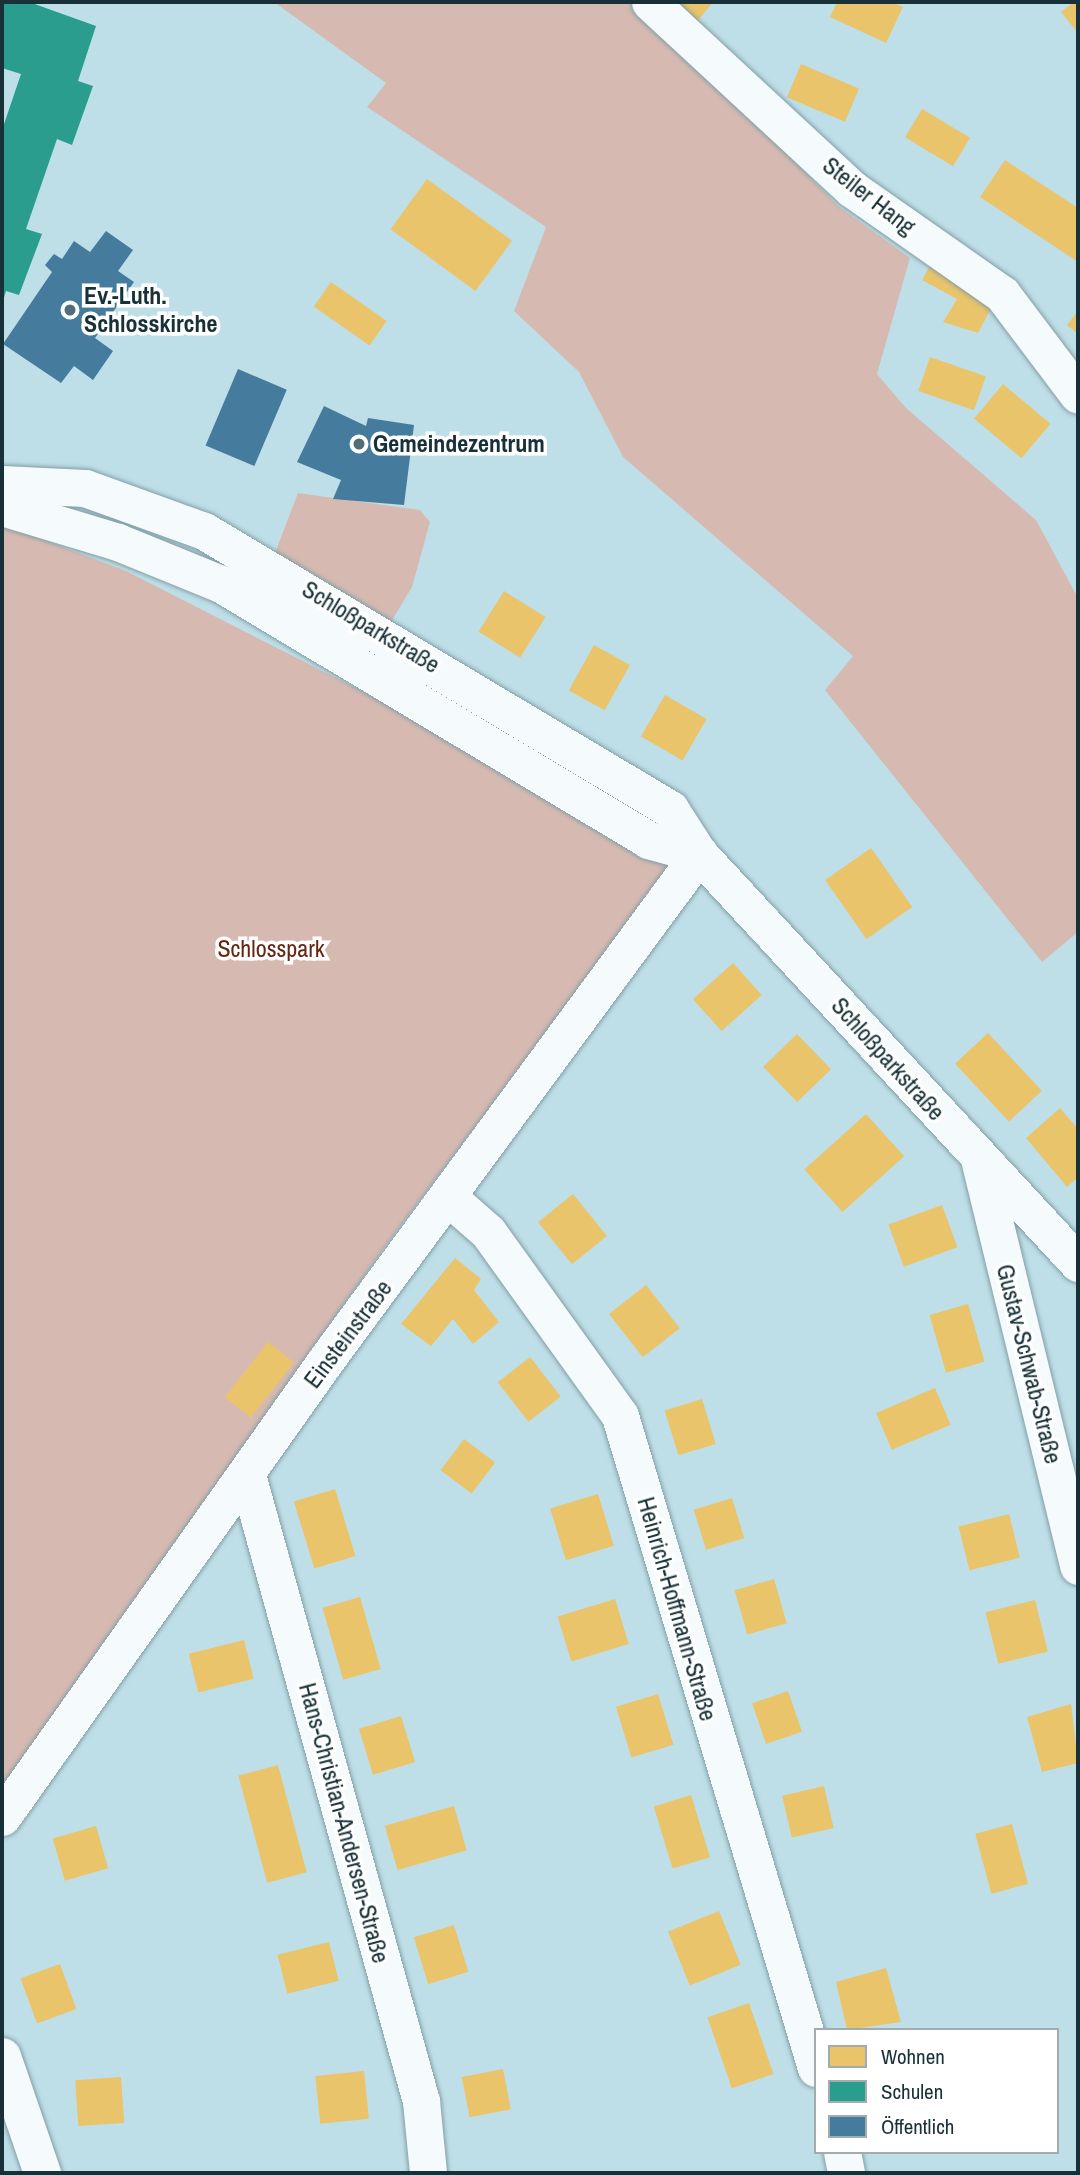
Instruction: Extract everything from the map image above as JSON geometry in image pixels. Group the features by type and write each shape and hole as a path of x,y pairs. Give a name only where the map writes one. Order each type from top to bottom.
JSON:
{"street":[{"name":"Steiler Hang","path":"650,2 852,190 1002,293 1078,394"},
{"name":"Schloßparkstraße","path":"2,484 85,488 241,550 670,809 699,854 979,1162 1078,1263"},
{"name":"Schloßparkstraße","path":"2,508 118,542 221,584 648,840 699,854"},
{"name":"Einsteinstraße","path":"2,1817 699,854"},
{"name":"Gustav-Schwab-Straße","path":"979,1162 1078,1566"},
{"name":"Heinrich-Hoffmann-Straße","path":"449,1197 488,1232 620,1416 814,2061"},
{"name":"Hans-Christian-Andersen-Straße","path":"247,1475 421,2101 428,2173"},
{"path":"2,2056 42,2173"},
{"path":"842,2154 846,2173"}],"green space":[{"path":"274,2 639,2 839,207 910,258 877,374 906,408 1036,520 1078,598 1078,932 1042,962 825,690 853,656 623,457 579,372 514,311 546,227 367,107 386,83"},
{"path":"298,493 420,510 430,522 412,587 391,622 273,558"},
{"name":"Schlosspark","path":"2,524 126,571 450,736 670,867 384,1248 2,1786"}],"building: Wohnen":[{"path":"658,2 713,2 691,29"},
{"path":"837,2 892,2 903,7 886,43 830,17"},
{"path":"1078,2 1078,33 1061,12"},
{"path":"801,64 859,89 845,122 787,97"},
{"path":"922,109 970,138 953,166 905,137"},
{"path":"1005,160 1078,208 1078,262 980,197"},
{"path":"427,179 512,241 476,291 391,229"},
{"path":"935,257 994,303 978,333 943,322 957,299 922,280"},
{"path":"331,282 387,321 369,346 314,307"},
{"path":"1078,311 1078,334 1067,325"},
{"path":"930,357 986,376 974,410 918,391"},
{"path":"1003,384 1050,424 1022,458 974,418"},
{"path":"504,591 546,617 520,658 479,632"},
{"path":"594,645 630,665 605,710 569,690"},
{"path":"665,695 707,719 683,761 641,737"},
{"path":"871,848 912,907 866,939 825,880"},
{"path":"733,963 762,995 722,1031 693,999"},
{"path":"988,1033 1042,1091 1009,1121 955,1064"},
{"path":"797,1034 831,1069 797,1102 763,1067"},
{"path":"1060,1108 1078,1129 1078,1177 1067,1187 1026,1138"},
{"path":"866,1114 904,1156 842,1212 804,1170"},
{"path":"573,1194 607,1236 572,1264 538,1222"},
{"path":"942,1205 957,1247 904,1267 888,1224"},
{"path":"455,1258 481,1279 474,1290 499,1322 473,1344 453,1319 431,1346 401,1324"},
{"path":"646,1285 680,1328 643,1357 609,1314"},
{"path":"968,1304 985,1362 946,1373 930,1315"},
{"path":"268,1342 294,1362 251,1417 225,1397"},
{"path":"530,1357 561,1396 528,1422 498,1382"},
{"path":"935,1388 951,1425 892,1450 876,1413"},
{"path":"702,1399 716,1444 678,1455 665,1410"},
{"path":"464,1439 495,1462 472,1494 441,1470"},
{"path":"335,1489 355,1556 314,1569 294,1502"},
{"path":"598,1494 614,1546 566,1560 550,1509"},
{"path":"732,1498 744,1538 706,1550 694,1510"},
{"path":"1009,1514 1020,1558 969,1570 959,1527"},
{"path":"774,1579 787,1623 747,1635 735,1590"},
{"path":"360,1597 381,1669 343,1680 323,1608"},
{"path":"615,1599 629,1644 571,1661 558,1617"},
{"path":"1035,1600 1048,1651 998,1664 986,1612"},
{"path":"244,1640 254,1679 198,1693 189,1654"},
{"path":"788,1691 802,1732 766,1744 752,1703"},
{"path":"658,1694 673,1745 631,1758 616,1707"},
{"path":"1071,1704 1078,1763 1042,1772 1027,1717"},
{"path":"401,1716 415,1762 373,1775 359,1729"},
{"path":"278,1765 307,1872 267,1883 238,1776"},
{"path":"824,1786 834,1828 792,1838 782,1796"},
{"path":"691,1795 710,1857 673,1869 654,1806"},
{"path":"454,1806 467,1850 397,1870 385,1826"},
{"path":"1012,1824 1028,1884 991,1894 975,1834"},
{"path":"96,1826 108,1868 65,1881 53,1838"},
{"path":"719,1911 741,1965 690,1985 668,1932"},
{"path":"454,1925 468,1972 428,1984 414,1937"},
{"path":"329,1942 339,1981 287,1994 278,1955"},
{"path":"60,1964 76,2009 37,2023 21,1978"},
{"path":"886,1968 901,2022 847,2028 836,1982"},
{"path":"749,2003 773,2074 732,2088 707,2017"},
{"path":"503,2069 511,2109 470,2117 462,2077"},
{"path":"364,2071 369,2119 320,2124 315,2076"},
{"path":"121,2077 124,2123 78,2126 75,2080"}],"building: Schulen":[{"path":"2,2 29,2 96,26 78,81 93,86 72,145 57,139 26,229 42,234 19,295 6,291 2,304 2,130 21,74 2,68"}],"building: Öffentlich":[{"name":"Ev.-Luth. Schlosskirche","path":"106,231 133,250 118,271 134,282 95,338 113,351 93,380 74,366 61,383 3,344 52,272 45,265 54,254 62,259 74,241 90,252"},
{"path":"238,369 287,390 254,466 206,445"},
{"name":"Gemeindezentrum","path":"324,406 366,426 368,418 414,425 404,505 333,499 341,480 297,462"}],"place":[{"name":"Ev.-Luth. Schlosskirche","path":"70,310"},
{"name":"Gemeindezentrum","path":"359,444"}]}
